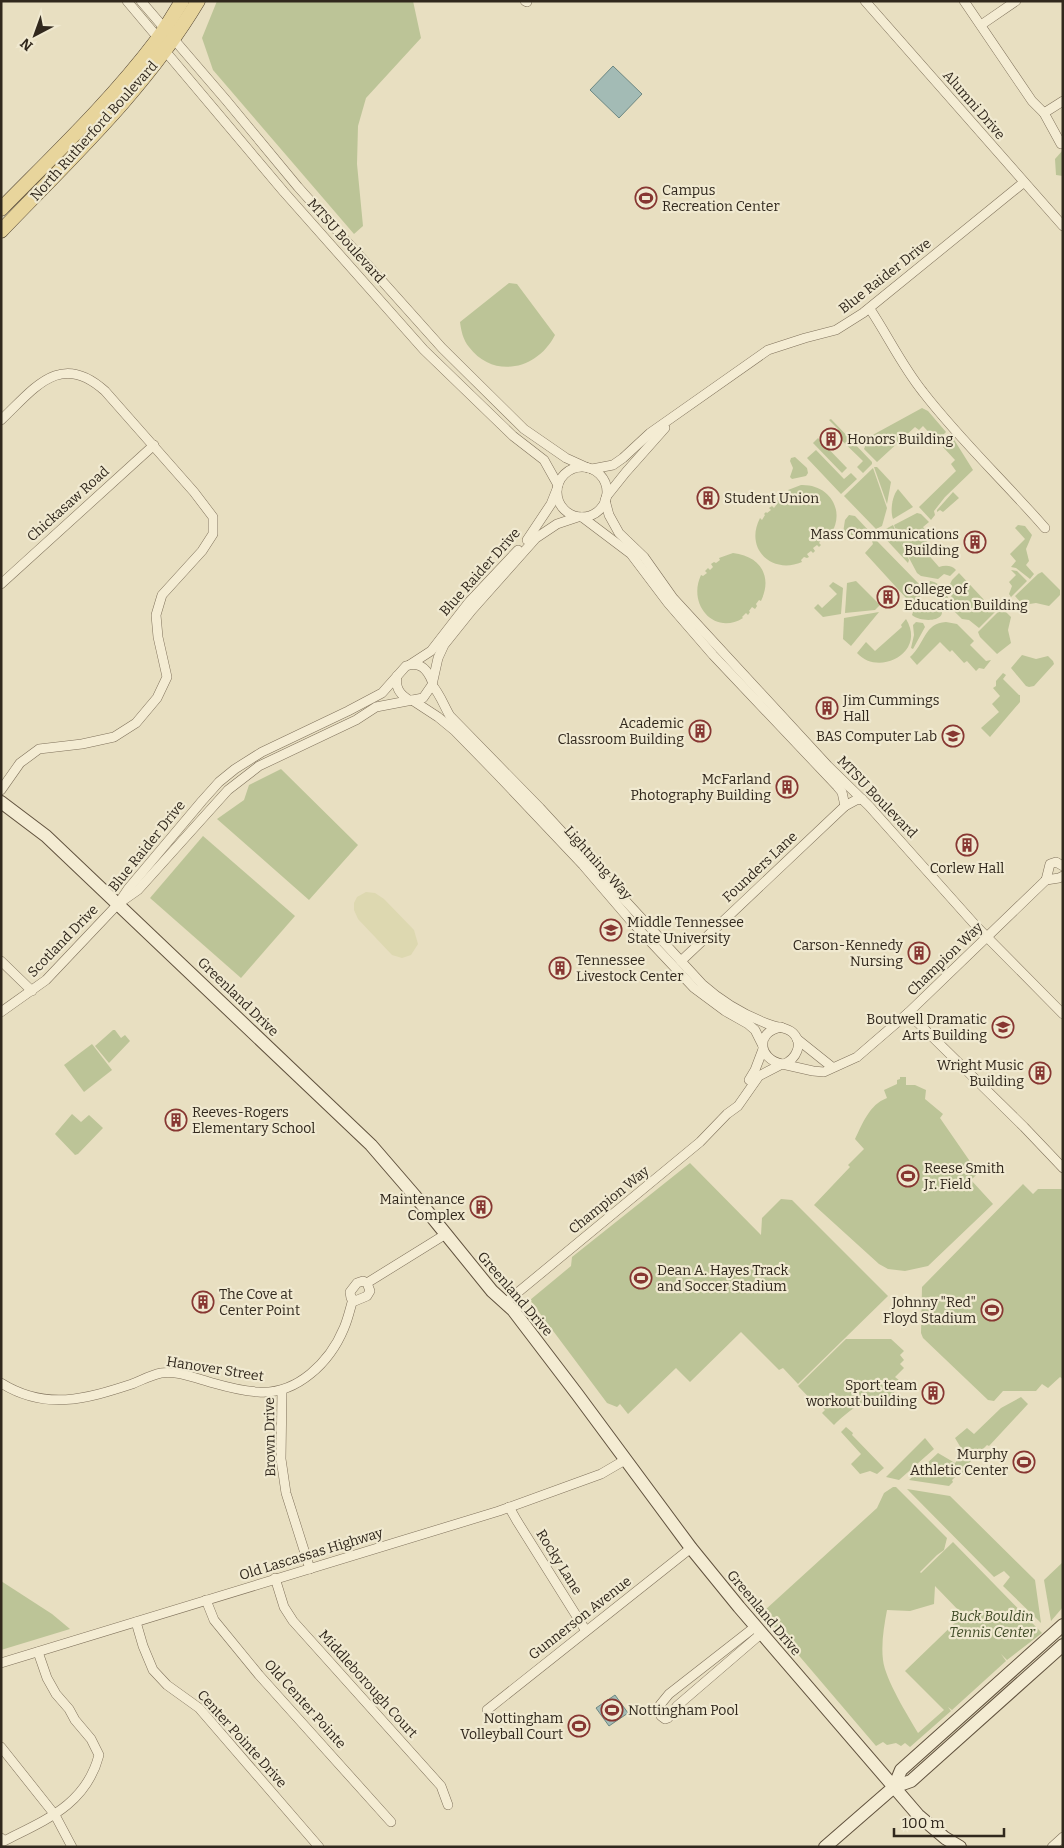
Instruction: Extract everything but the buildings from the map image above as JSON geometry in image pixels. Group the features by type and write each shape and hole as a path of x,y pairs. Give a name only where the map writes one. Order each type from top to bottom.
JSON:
{"main road":[{"name":"North Rutherford Boulevard","path":"1,208 104,103 162,34 182,1"},
{"name":"North Rutherford Boulevard","path":"1,231 115,111 166,52 198,1"}],"street":[{"name":"MTSU Boulevard","path":"127,1 162,34 174,40 298,187 442,348 524,429 566,458 590,469"},
{"name":"MTSU Boulevard","path":"141,1 162,34 166,52 284,192 424,350 512,436 544,460 558,487"},
{"name":"Alumni Drive","path":"865,1 1023,183 1063,226"},
{"path":"964,1 1032,101 1044,113 1061,144"},
{"path":"981,25 1016,1"},
{"path":"1044,113 1063,101"},
{"name":"Blue Raider Drive","path":"590,469 613,465 650,433 768,350 836,330 870,308 1023,183"},
{"path":"870,308 900,360 924,394 955,431 1045,528"},
{"path":"1,420 41,382 49,377 69,374 80,376 97,384 105,392 154,445 213,517 213,534 202,551 162,595 156,614 158,637 167,677 157,698 136,723 114,737 82,744 39,749 20,763 1,790"},
{"name":"Blue Raider Drive","path":"606,498 626,472 676,416"},
{"name":"Chickasaw Road","path":"1,584 154,445"},
{"path":"579,467 590,469 602,478 607,490 606,498 599,510 593,514 580,517 564,510 557,496 558,487 564,474 571,470 579,467"},
{"name":"Blue Raider Drive","path":"411,664 430,651 469,602 531,537 551,504 558,487"},
{"name":"MTSU Boulevard","path":"606,498 609,515 619,533 644,557 669,593 828,766 862,799 987,937 1063,1014"},
{"name":"MTSU Boulevard","path":"580,517 631,554 662,597 838,786 842,792 845,806"},
{"name":"Blue Raider Drive","path":"432,683 438,658 444,645 472,610 536,538 558,524 580,517"},
{"path":"411,664 422,666 432,683 423,698 410,700 398,691 396,684 398,673 411,664"},
{"name":"Blue Raider Drive","path":"118,904 128,889 202,801 230,774 262,752 382,693 398,673"},
{"name":"Lightning Way","path":"432,683 450,716 546,814 712,993 724,1002 751,1016 781,1027"},
{"name":"Blue Raider Drive","path":"118,904 138,890 241,778 259,766 356,720 376,707 410,700"},
{"name":"Lightning Way","path":"410,700 449,726 583,865 631,921 694,988 725,1011 756,1030 763,1047"},
{"name":"Founders Lane","path":"681,961 845,806 862,799"},
{"name":"Greenland Drive","path":"1,802 46,836 371,1145 492,1291 506,1303 550,1358 691,1548 759,1630 918,1815 945,1838 960,1847"},
{"name":"Champion Way","path":"506,1303 700,1142 727,1114 738,1106 759,1076 783,1064 824,1072 857,1056 908,1013 1046,880 1050,864 1056,862 1063,866"},
{"path":"1046,880 1062,877"},
{"name":"Scotland Drive","path":"1,1012 46,980 118,904"},
{"path":"1,961 32,991"},
{"path":"908,1013 1063,1168"},
{"path":"797,1039 797,1053 792,1059 783,1064 772,1061 767,1056 763,1047 764,1038 769,1032 781,1027 788,1030 832,1067"},
{"name":"Champion Way","path":"727,1114 732,1103 754,1072 763,1047"},
{"name":"Brown Drive","path":"310,1569 286,1493 281,1459 282,1390 311,1375 328,1356 344,1330 353,1300 350,1292 356,1283 367,1282 446,1234"},
{"path":"353,1300 362,1300 367,1296 370,1291 367,1282"},
{"name":"Hanover Street","path":"1,1384 27,1396 66,1401 97,1396 162,1373 176,1374 259,1392 282,1390"},
{"name":"Old Lascassas Highway","path":"1,1663 509,1507 601,1474 625,1460"},
{"name":"Rocky Lane","path":"509,1507 586,1631"},
{"name":"Gunnerson Avenue","path":"487,1710 691,1548"},
{"name":"Middleborough Court","path":"275,1578 284,1607 292,1621 441,1786 448,1805"},
{"name":"Old Center Pointe","path":"206,1600 214,1620 259,1675 391,1822"},
{"name":"Center Pointe Drive","path":"136,1622 143,1646 154,1670 167,1685 199,1708 320,1847"},
{"path":"894,1787 901,1770 1063,1625"},
{"path":"759,1630 677,1706 668,1718 664,1719 661,1716 660,1705 668,1694 759,1630"},
{"path":"831,1845 894,1787 911,1781 1063,1645"},
{"path":"4,1842 55,1816 83,1791 90,1779 98,1755 90,1739 56,1694 47,1678 38,1652"},
{"path":"1,1747 55,1816 72,1847"},
{"path":"1052,1847 1063,1837"}],"shaded area":[{"path":"366,892 375,893 384,899 414,930 418,944 411,955 402,958 392,955 358,919 354,910 354,903 357,897"}],"green space":[{"path":"217,1 413,1 421,38 366,98 358,126 357,164 363,226 354,234 213,70 202,38"},
{"path":"1063,150 1063,176 1056,175 1055,159"},
{"path":"509,283 517,284 555,335 538,356 515,366 503,367 491,364 479,357 469,347 464,338 460,322"},
{"path":"922,408 928,411 946,432 937,441 923,426 919,430 915,427 877,462 864,449 869,437"},
{"path":"831,419 872,462 863,473 857,467 863,461 834,433 838,429 829,420"},
{"path":"818,438 847,468 842,473 813,443"},
{"path":"953,438 973,470 945,497 934,511 935,515 931,520 919,507 956,471 951,464 955,460 943,447"},
{"path":"816,450 844,479 851,473 857,479 841,494 807,458"},
{"path":"795,457 807,468 808,473 806,476 792,479 790,477 793,468 790,461 791,458"},
{"path":"874,467 877,467 891,482 887,504"},
{"path":"873,468 887,508 882,526 876,529 844,496"},
{"path":"801,485 820,489 827,494 835,508 837,516 835,525 831,534 829,533 825,537 827,539 825,541 822,539 819,543 821,545 813,548 815,551 807,554 809,557 804,557 801,560 802,562 781,565 771,562 758,549 756,529 760,518 762,520 764,514 771,510 769,508 772,506 774,508 777,504 775,502 778,500 780,502 783,498 781,496 784,494 786,496 789,492 788,490"},
{"path":"898,489 913,507 893,519 892,504"},
{"path":"953,492 959,498 943,512 940,510 937,512 937,510"},
{"path":"917,513 921,514 929,522 923,527 926,531 921,535 930,545 925,551 939,567 948,566 956,570 950,576 944,574 938,579 921,576 917,573 900,541 894,525"},
{"path":"849,515 855,516 870,532 869,537 865,540 843,533 845,520"},
{"path":"893,525 909,560 908,563 882,535 884,530"},
{"path":"1018,525 1025,526 1032,535 1026,549 1029,561 1026,565 1034,574 1030,579 1016,568 1011,567 1016,561 1010,554 1025,539 1015,528"},
{"path":"872,541 877,541 920,585 920,599 910,610 906,609 909,605 905,601 907,599 865,553 873,544"},
{"path":"733,553 750,558 762,569 765,576 764,592 761,601 759,600 756,604 755,609 752,607 748,615 746,613 743,618 733,623 723,623 714,620 701,607 698,597 698,586 701,575 703,576 707,573 705,571 708,568 710,570 713,567 711,564 720,560 719,558"},
{"path":"1011,570 1017,571 1027,581 1011,597 1009,594 1012,586 1009,582 1016,575"},
{"path":"1042,572 1060,590 1060,595 1049,606 1036,603 1023,605 1015,596"},
{"path":"959,573 987,603 991,599 995,603 999,599 1003,604 979,628 969,620 962,619 955,612 949,586"},
{"path":"856,581 880,605 875,610 845,613 847,583"},
{"path":"930,581 946,587 949,604 929,584"},
{"path":"833,582 843,588 841,614 823,617 814,608 818,604 822,608 837,594 829,586"},
{"path":"937,603 942,614 935,619 917,618 912,615 919,606"},
{"path":"1002,608 1011,617 1008,630 1011,643 997,654 980,637 978,632"},
{"path":"879,612 851,646 843,639 844,618"},
{"path":"906,619 911,631 910,642 905,651 897,658 887,662 876,663 866,660 857,653 866,642 875,651 902,627 901,625"},
{"path":"916,622 923,623 925,627 913,649 911,648 914,635 913,625"},
{"path":"946,622 957,624 974,641 970,645 986,661 991,660 984,669 979,668 976,671 967,661 964,663 952,650 950,652 940,642 917,665 910,657 933,626"},
{"path":"1022,655 1036,659 1048,656 1053,661 1054,664 1034,686 1026,686 1011,668"},
{"path":"1003,673 1006,675 1003,679 1020,695 1020,702 990,737 981,728 999,712 992,704 1000,696 993,688"},
{"path":"281,769 358,845 309,900 217,819 244,800 249,785"},
{"path":"203,836 295,916 241,978 150,898"},
{"path":"113,1030 121,1038 125,1035 130,1041 109,1063 95,1046"},
{"path":"92,1044 112,1070 84,1092 64,1065"},
{"name":"Reese Smith Jr. Field","path":"900,1077 906,1077 906,1085 915,1085 926,1090 925,1099 943,1114 940,1118 978,1173 971,1180 993,1204 928,1266 905,1271 888,1269 879,1264 814,1205 850,1167 848,1165 864,1149 855,1139 867,1115 876,1105 887,1098 884,1090 897,1084 897,1080"},
{"path":"72,1114 81,1122 89,1115 103,1128 75,1155 55,1134"},
{"name":"Dean A. Hayes Track and Soccer Stadium","path":"690,1163 761,1235 762,1218 781,1199 792,1200 888,1296 798,1384 783,1368 779,1370 741,1332 690,1382 676,1368 628,1414 620,1404 617,1407 607,1403 530,1300 571,1266 572,1257"},
{"name":"Johnny \"Red\" Floyd Stadium","path":"1023,1184 1033,1194 1038,1189 1063,1189 1063,1379 1060,1377 1048,1388 1042,1384 1036,1391 1003,1391 994,1401 988,1400 923,1338 921,1333 922,1287"},
{"path":"846,1339 891,1339 904,1351 900,1355 904,1360 900,1364 904,1368 895,1377 900,1381 896,1385 898,1388 888,1399 865,1402 834,1425 822,1413 825,1410 821,1405 818,1407 798,1386"},
{"path":"1021,1397 1028,1404 989,1446 987,1445 967,1465 969,1467 952,1480 953,1482 949,1486 909,1480 938,1453 955,1463 964,1453 955,1438 967,1428 974,1434 1001,1408"},
{"path":"846,1427 884,1468 877,1474 870,1471 860,1474 851,1464 861,1454 841,1432"},
{"path":"925,1438 934,1449 899,1480 886,1477"},
{"name":"Buck Bouldin Tennis Center","path":"896,1487 947,1538 944,1550 921,1573 953,1542 1042,1633 1007,1660 1001,1654 1006,1661 952,1710 948,1707 951,1711 910,1747 905,1743 901,1746 896,1743 887,1745 883,1742 876,1746 760,1610 765,1610 877,1508 884,1493","holes":["935,1586 963,1615 905,1671 944,1710 918,1733 898,1697 885,1668 882,1654 887,1610 910,1611 934,1604"]},
{"path":"907,1489 950,1496 1035,1580 1041,1623 1003,1586 1010,1577 1004,1571 994,1577"},
{"path":"1063,1562 1063,1607 1051,1621 1044,1580"},
{"path":"1,1581 52,1614 70,1629 1,1650"},
{"name":"Nottingham Volleyball Court","path":"584,1716 591,1724 574,1736 568,1728"}],"water":[{"path":"613,66 642,94 619,118 590,90"},
{"name":"Nottingham Pool","path":"615,1695 628,1713 609,1726 596,1708"}],"place":[{"name":"Campus Recreation Center","path":"646,198"},
{"name":"Honors Building","path":"831,439"},
{"name":"Student Union","path":"708,498"},
{"name":"Mass Communications Building","path":"975,542"},
{"name":"College of Education Building","path":"888,597"},
{"name":"Jim Cummings Hall","path":"827,708"},
{"name":"Academic Classroom Building","path":"700,731"},
{"name":"BAS Computer Lab","path":"953,736"},
{"name":"McFarland Photography Building","path":"787,787"},
{"name":"Corlew Hall","path":"967,845"},
{"name":"Middle Tennessee State University","path":"611,930"},
{"name":"Carson-Kennedy Nursing","path":"919,953"},
{"name":"Tennessee Livestock Center","path":"560,968"},
{"name":"Boutwell Dramatic Arts Building","path":"1003,1027"},
{"name":"Wright Music Building","path":"1040,1073"},
{"name":"Reeves-Rogers Elementary School","path":"176,1120"},
{"name":"Reese Smith Jr. Field","path":"908,1176"},
{"name":"Maintenance Complex","path":"481,1207"},
{"name":"Dean A. Hayes Track and Soccer Stadium","path":"641,1278"},
{"name":"The Cove at Center Point","path":"203,1302"},
{"name":"Johnny \"Red\" Floyd Stadium","path":"992,1310"},
{"name":"Sport team workout building","path":"933,1393"},
{"name":"Murphy Athletic Center","path":"1024,1462"},
{"name":"Nottingham Pool","path":"612,1710"},
{"name":"Nottingham Volleyball Court","path":"579,1726"}]}
